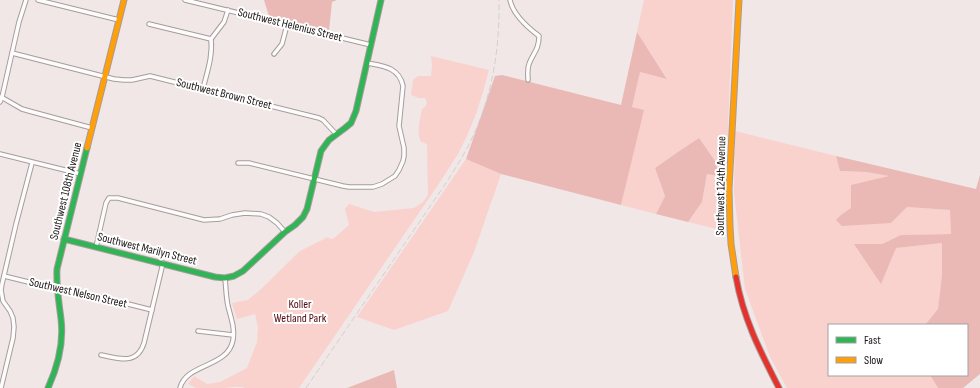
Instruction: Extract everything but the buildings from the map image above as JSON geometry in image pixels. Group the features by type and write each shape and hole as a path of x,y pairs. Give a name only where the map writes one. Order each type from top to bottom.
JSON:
{"street":[{"path":"0,102 18,22 26,0"},
{"path":"38,0 119,20"},
{"name":"Southwest 108th Avenue","path":"48,388 57,368 62,343 61,319 56,278 57,269 124,0"},
{"name":"Southwest Helenius Street","path":"185,0 371,45"},
{"path":"180,388 180,385 188,375 220,359 230,348 233,341 234,327 228,306 225,278 243,271 303,217 307,209 321,152 330,139 345,129 354,117 381,0"},
{"path":"510,0 514,12 539,36 538,48 529,65 527,73 528,80"},
{"name":"Southwest 124th Avenue","path":"739,0 728,210 730,236 736,279 747,319 757,344 779,388"},
{"path":"203,88 211,56 211,38 224,22 228,10"},
{"path":"149,24 211,38"},
{"path":"274,54 282,44 286,24"},
{"name":"Southwest Brown Street","path":"12,53 124,80 132,80 150,76 203,88 319,118 336,134"},
{"path":"238,163 249,163 349,187 373,186 390,180 399,170 404,156 404,148 398,126 403,86 402,81 391,69 384,66 367,63"},
{"path":"1,97 22,109 92,128"},
{"path":"0,154 80,174"},
{"path":"1,388 2,374 13,338 14,327 13,318 10,311 2,302 1,290 32,162"},
{"path":"96,246 106,203 109,198 118,198 204,220 220,219 245,212 261,214 269,217 277,223 285,232"},
{"name":"Southwest Marilyn Street","path":"64,239 215,277 225,278"},
{"path":"101,355 123,359 132,358 142,349 163,264"},
{"name":"Southwest Nelson Street","path":"4,276 57,289 72,290 152,310"},
{"path":"198,331 233,335"}],"green space":[{"path":"644,0 733,0 726,177 721,230 688,222 702,202 707,174 719,176 699,138 655,168 665,196 656,214 621,205 643,110 632,107 640,72 667,78 637,32"},
{"name":"Koller Wetland Park","path":"431,56 489,70 476,114 458,154 299,388 196,388 188,384 194,376 207,384 220,382 247,368 257,342 258,328 255,314 237,319 232,303 248,300 300,251 326,238 324,237 333,239 349,225 345,209 349,204 374,212 414,208 423,202 428,195 427,144 421,142 419,134 419,121 422,109 426,106 427,102 425,98 419,98 411,95 413,80 418,76 431,76"},
{"path":"735,131 836,156 841,171 866,172 890,176 877,180 852,208 841,215 891,223 907,207 950,210 951,234 901,235 882,244 855,245 896,248 942,243 942,275 938,309 926,324 828,324 828,376 931,376 938,388 787,388 770,357 745,289 734,193"},
{"path":"466,159 501,174 474,252 448,311 394,330 357,317"}],"shaded area":[{"path":"264,0 337,0 332,2 329,31 269,16"},
{"path":"637,32 667,79 640,72 632,107 644,110 621,205 501,174 466,159 495,76 502,75 621,105"},
{"path":"699,138 715,161 719,176 707,174 702,202 688,222 656,214 665,196 655,168"},
{"path":"836,156 976,189 980,175 980,374 963,388 938,388 931,376 968,376 968,324 926,324 938,309 942,275 942,243 896,248 881,284 854,244 882,244 901,235 951,234 950,210 907,207 891,223 842,226 836,220 851,208 851,185 889,176 866,172 840,171"},
{"path":"394,370 397,388 347,388"}],"railway":[{"path":"306,388 444,186 475,132 488,96 496,58 499,0"}],"traffic: fast":[{"path":"64,239 215,277 225,278 234,276 243,271 303,217 307,209 321,151 329,140 351,123 356,111 381,0"},
{"path":"48,388 55,371 62,337 57,288 57,269 87,148"}],"traffic: slow":[{"path":"87,148 124,0"},
{"path":"736,277 731,244 729,189 739,0"}],"traffic: jam":[{"path":"736,277 748,320 779,388"}]}
